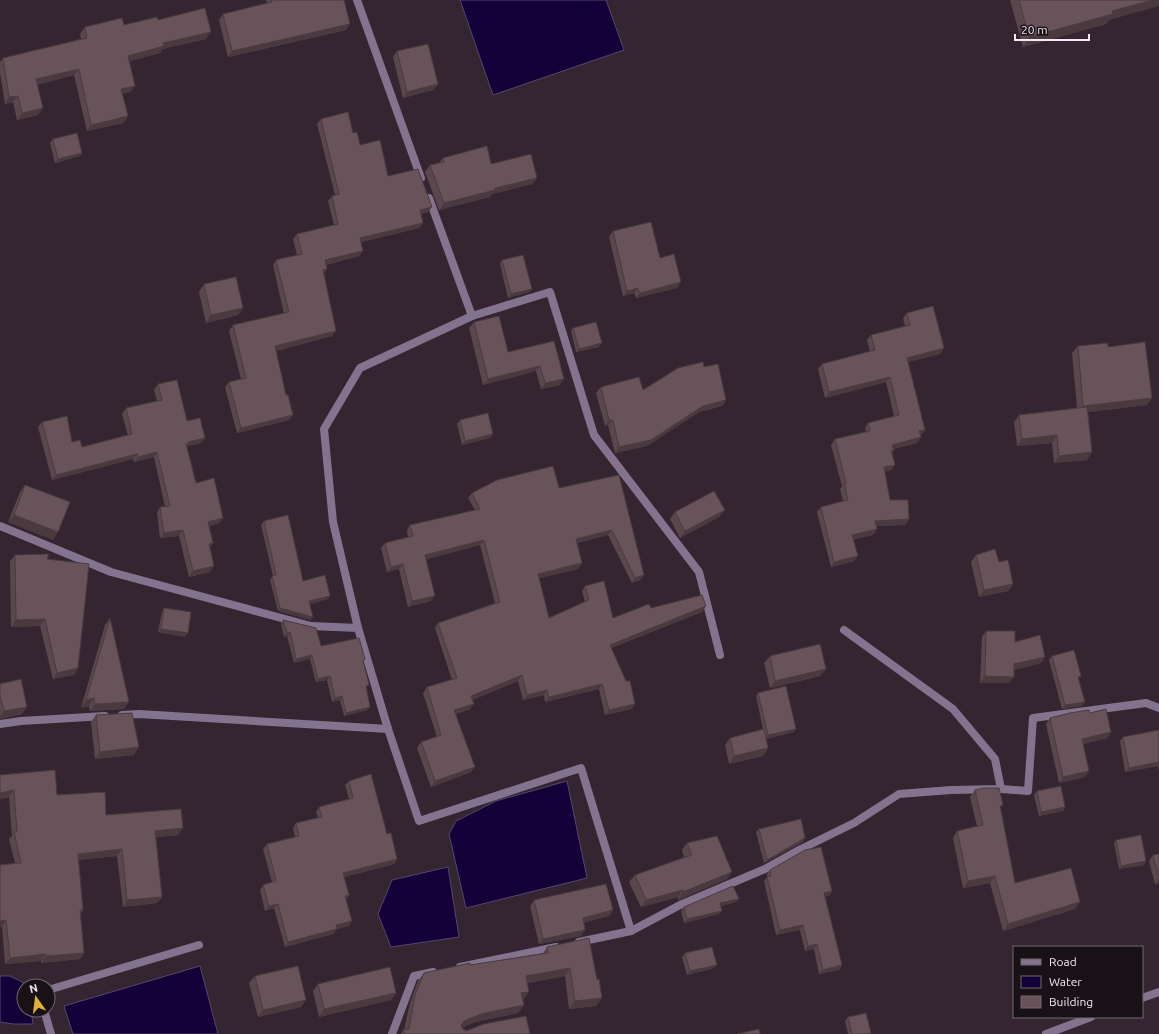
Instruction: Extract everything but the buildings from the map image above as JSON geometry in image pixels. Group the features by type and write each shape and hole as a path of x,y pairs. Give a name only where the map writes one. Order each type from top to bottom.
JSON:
{"street":[{"path":"356,0 472,316"},
{"path":"631,931 581,768 419,821 388,729 358,628 333,522 324,429 360,368 472,316 550,292 594,435 699,572 720,655"},
{"path":"0,526 111,572 312,626 358,628"},
{"path":"844,630 953,709 995,759 1001,788"},
{"path":"392,1034 414,976 631,931 680,905 765,869 799,850 854,823 899,794 1001,788 1028,791 1033,718 1146,703 1159,708"},
{"path":"0,724 21,721 139,714 388,729"},
{"path":"56,988 199,945"},
{"path":"1143,998 1159,992"},
{"path":"46,1018 51,1034"},
{"path":"1046,1034 1088,1018"}],"water":[{"path":"460,0 606,0 624,50 493,95"},
{"path":"567,781 587,878 466,908 449,834 456,821 496,801"},
{"path":"448,867 459,937 391,947 378,914 392,880"},
{"path":"200,966 218,1034 73,1034 64,1006"},
{"path":"0,976 10,976 16,979 16,1018 32,1018 33,1024 13,1024 0,1022"}]}
